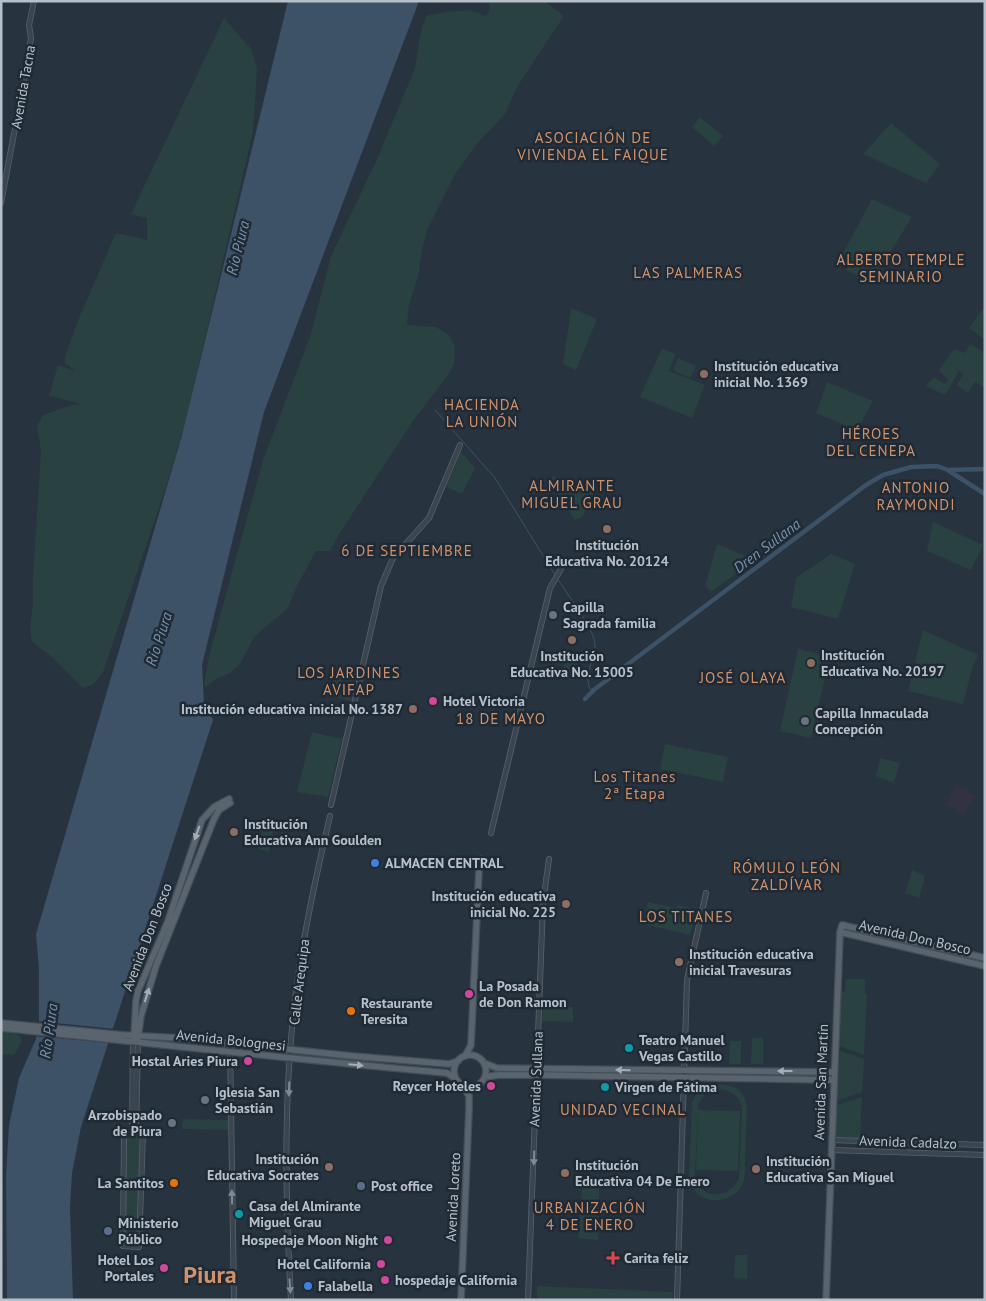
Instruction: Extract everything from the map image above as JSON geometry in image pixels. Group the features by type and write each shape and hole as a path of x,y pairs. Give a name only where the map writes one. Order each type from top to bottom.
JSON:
{"main road":[{"name":"Avenida Don Bosco","path":"230,801 219,810 214,820 156,966 136,1038 136,1001 138,991 168,921 202,820 214,807 230,801"},
{"path":"481,860 479,869 471,1045 465,1056 458,1061 454,1070 456,1080 463,1086 469,1096 485,1077 484,1063"},
{"name":"Avenida Don Bosco","path":"842,925 985,958"},
{"name":"Avenida San Martín","path":"826,1300 831,1140 840,932 842,925"},
{"name":"Avenida Don Bosco","path":"840,932 985,966"},
{"name":"Avenida Bolognesi","path":"1,1023 25,1028"},
{"name":"Avenida Bolognesi","path":"1,1028 25,1028 136,1038 230,1043 449,1064 458,1061"},
{"name":"Avenida Bolognesi","path":"136,1038 290,1059 447,1074 456,1080"},
{"path":"471,1045 484,1063 497,1068 684,1078 834,1080"},
{"path":"465,1056 472,1055 479,1058"},
{"path":"485,1077 537,1071 834,1072"},
{"path":"463,1086 476,1086"},
{"name":"Avenida Loreto","path":"461,1300 469,1096"}],"street":[{"name":"Avenida Tacna","path":"1,203 28,59 31,38 29,25 34,1"},
{"path":"332,805 381,586 393,558 429,518 460,445"},
{"path":"491,833 550,588 561,569"},
{"name":"Calle Arequipa","path":"291,1300 287,1244 287,1134 290,1059 297,983 311,901 330,816"},
{"name":"Avenida Sullana","path":"528,1300 543,904 549,859"},
{"path":"677,1300 687,980 706,893"},
{"name":"Avenida Don Bosco","path":"134,1132 136,1038"},
{"path":"230,1043 234,1300"},
{"path":"124,1132 134,1132 143,1132 138,1247 123,1246 124,1132"},
{"name":"Avenida Cadalzo","path":"831,1140 985,1145"},
{"name":"Avenida Cadalzo","path":"831,1150 985,1155"}],"shaded area":[{"path":"955,784 970,789 968,792 976,796 972,804 969,804 965,815 945,805"}],"green space":[{"path":"488,1 544,1 564,16 517,87 505,114 476,145 455,174 427,230 418,277 409,304 407,325 436,327 449,335 455,347 454,364 449,374 415,418 330,551 316,551 297,586 288,608 254,637 240,664 230,673 216,679 206,687 204,684 209,656 263,460 311,334 331,256 378,157 415,68 421,31 426,16 470,10 486,16 490,9"},
{"path":"224,18 251,49 257,68 253,132 186,420 165,490 103,672 94,684 83,688 52,657 32,642 30,627 41,451 37,426 43,415 72,405 82,404 49,396 58,365 76,371 65,363 65,356 79,318 116,233 147,240 147,218 131,214"},
{"path":"700,117 723,136 714,146 692,127"},
{"path":"891,123 940,164 926,183 863,154"},
{"path":"872,199 912,217 872,282 846,270 850,260 842,255"},
{"path":"985,306 985,340 969,328"},
{"path":"571,308 597,319 576,370 563,364"},
{"path":"970,344 985,353 985,388 975,382 968,393 957,385 963,374 959,371 945,395 926,386 934,377 945,384 948,379 939,370 954,349 965,353"},
{"path":"662,348 676,354 669,371 705,385 692,418 640,397"},
{"path":"678,358 696,366 690,378 673,370"},
{"path":"827,382 873,401 857,430 816,413"},
{"path":"461,452 475,468 462,494 446,487"},
{"path":"553,476 562,478 594,493 582,517 575,520 548,479"},
{"path":"933,522 983,545 971,570 927,551"},
{"path":"717,544 755,560 711,592 705,586"},
{"path":"831,554 855,564 838,619 791,607 796,578"},
{"path":"923,630 978,655 972,669 963,704 908,691"},
{"path":"798,649 830,656 811,738 780,731"},
{"path":"566,654 579,656 575,681 562,678"},
{"path":"336,668 357,673 351,701 330,696"},
{"path":"312,732 342,739 328,797 297,792"},
{"path":"665,744 728,757 723,782 660,769"},
{"path":"880,758 900,763 894,783 876,776"},
{"path":"263,824 274,827 269,852 258,849"},
{"path":"912,870 925,876 919,898 905,893"},
{"path":"648,902 676,908 678,905 697,909 690,935 643,924"},
{"path":"846,979 865,979 865,993 867,994 864,1055 839,1046 841,992 845,992"},
{"path":"543,1006 573,1007 573,1022 542,1021"},
{"path":"1,1031 14,1033 21,1038 22,1041 14,1055 1,1054"},
{"path":"752,1038 763,1038 763,1064 751,1064"},
{"path":"730,1041 741,1041 741,1064 729,1064"},
{"path":"840,1051 864,1059 862,1092 839,1100 837,1097"},
{"path":"711,1084 731,1086 740,1091 746,1101 744,1180 740,1189 724,1199 715,1200 698,1194 692,1186 689,1175 692,1102 699,1091","holes":["719,1089 737,1098 742,1109 739,1178 728,1191 714,1194 707,1193 701,1188 695,1173 698,1104 705,1094"]},
{"path":"862,1097 860,1139 836,1138 837,1105"},
{"path":"698,1110 740,1111 738,1171 696,1170"},
{"path":"183,1119 229,1120 228,1130 182,1129"},
{"path":"124,1132 143,1132 139,1247 123,1246"},
{"path":"582,1186 599,1187 598,1240 578,1238"},
{"path":"735,1255 748,1255 747,1279 734,1278"},
{"path":"537,1286 673,1292 672,1300 537,1300"}],"water":[{"name":"Río Piura","path":"288,1 419,1 264,412 202,665 204,704 213,720 81,1127 72,1173 70,1208 73,1300 7,1300 6,1175 9,1125 19,1078 36,1039 39,1020 39,970 36,934 182,435"}],"pier":[{"path":"36,1021 115,1029 110,1043 34,1036"}],"waterway":[{"path":"435,410 495,478 555,575"},
{"name":"Dren Sullana","path":"585,699 595,689 866,485 883,475 911,467 937,466 948,470 985,469"},
{"path":"949,471 985,494"},
{"path":"557,578 583,616 594,639 595,645 588,683 590,689 595,689"}],"place":[{"name":"Institución educativa inicial No. 1369","path":"704,374"},
{"name":"Institución Educativa No. 20124","path":"607,529"},
{"name":"Capilla Sagrada familia","path":"553,615"},
{"name":"Institución Educativa No. 15005","path":"572,640"},
{"name":"Institución Educativa No. 20197","path":"811,663"},
{"name":"Hotel Victoria","path":"433,701"},
{"name":"Institución educativa inicial No. 1387","path":"413,709"},
{"name":"Capilla Inmaculada Concepción","path":"805,721"},
{"name":"Institución Educativa Ann Goulden","path":"234,832"},
{"name":"ALMACEN CENTRAL","path":"375,863"},
{"name":"Institución educativa inicial No. 225","path":"566,904"},
{"name":"Institución educativa inicial Travesuras","path":"679,962"},
{"name":"La Posada de Don Ramon","path":"469,994"},
{"name":"Restaurante Teresita","path":"351,1011"},
{"name":"Teatro Manuel Vegas Castillo","path":"629,1048"},
{"name":"Hostal Aries Piura","path":"248,1061"},
{"name":"Reycer Hoteles","path":"491,1086"},
{"name":"Virgen de Fátima","path":"605,1087"},
{"name":"Iglesia San Sebastián","path":"205,1100"},
{"name":"Arzobispado de Piura","path":"172,1123"},
{"name":"Institución Educativa Socrates","path":"329,1167"},
{"name":"Institución Educativa San Miguel","path":"756,1169"},
{"name":"Institución Educativa 04 De Enero","path":"565,1173"},
{"name":"La Santitos","path":"174,1183"},
{"name":"Post office","path":"361,1186"},
{"name":"Casa del Almirante Miguel Grau","path":"239,1214"},
{"name":"Ministerio Público","path":"108,1231"},
{"name":"Hospedaje Moon Night","path":"388,1240"},
{"name":"Carita feliz","path":"613,1258"},
{"name":"Hotel California","path":"381,1264"},
{"name":"Hotel Los Portales","path":"164,1268"},
{"name":"hospedaje California","path":"385,1280"},
{"name":"Falabella","path":"308,1286"}],"district":[{"name":"ASOCIACIÓN DE VIVIENDA EL FAIQUE","path":"593,146"},
{"name":"ALBERTO TEMPLE SEMINARIO","path":"901,268"},
{"name":"LAS PALMERAS","path":"688,273"},
{"name":"HACIENDA LA UNIÓN","path":"482,414"},
{"name":"HÉROES DEL CENEPA","path":"871,442"},
{"name":"ALMIRANTE MIGUEL GRAU","path":"572,494"},
{"name":"ANTONIO RAYMONDI","path":"916,496"},
{"name":"6 DE SEPTIEMBRE","path":"407,551"},
{"name":"JOSÉ OLAYA","path":"743,678"},
{"name":"LOS JARDINES AVIFAP","path":"349,682"},
{"name":"18 DE MAYO","path":"501,719"},
{"name":"Los Titanes 2ª Etapa","path":"635,786"},
{"name":"RÓMULO LEÓN ZALDÍVAR","path":"787,876"},
{"name":"LOS TITANES","path":"686,917"},
{"name":"UNIDAD VECINAL","path":"623,1110"},
{"name":"URBANIZACIÓN 4 DE ENERO","path":"590,1216"},
{"name":"Piura","path":"210,1275"}]}
